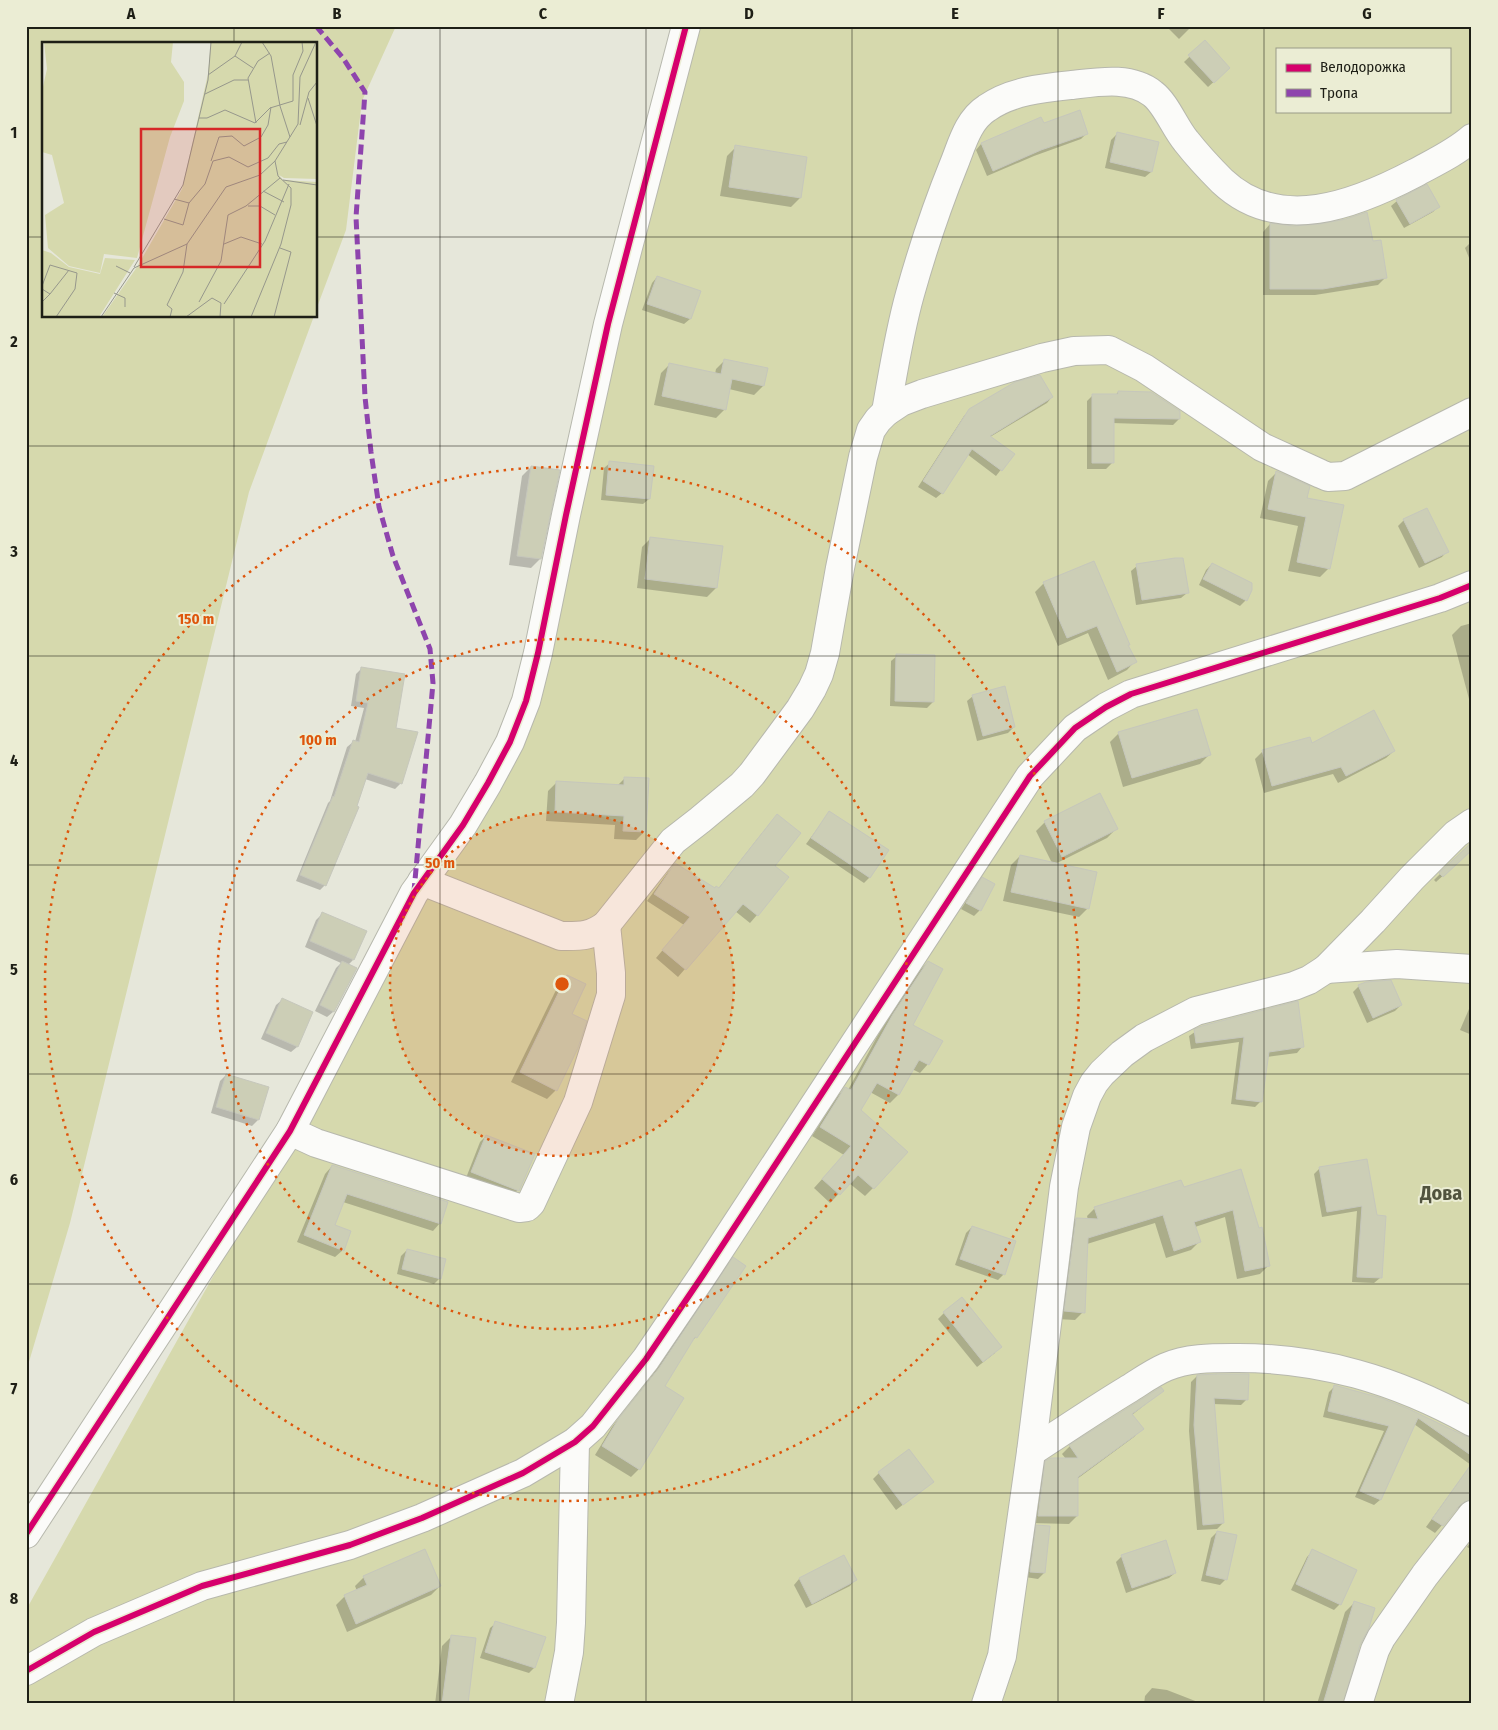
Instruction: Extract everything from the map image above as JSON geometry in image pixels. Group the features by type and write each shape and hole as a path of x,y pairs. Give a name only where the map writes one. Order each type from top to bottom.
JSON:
{"street":[{"path":"26,1534 290,1131 414,893 463,825 510,742 526,701 538,653 608,324 686,26"},
{"path":"886,412 909,296 944,189 971,123 986,108 1034,89 1108,81 1141,87 1155,95 1186,141 1222,181 1238,194 1266,207 1297,211 1317,210 1334,206 1387,188 1444,158 1472,138"},
{"path":"422,881 561,936 584,936 596,933 606,926 673,841 752,774 800,709 812,689 825,653 840,568 863,457 871,430 886,412 901,402 1042,358 1074,351 1109,350 1144,368 1262,447 1328,477 1345,476 1472,412"},
{"path":"26,1671 94,1632 202,1586 350,1545 422,1518 523,1473 575,1442 593,1426 646,1358 703,1276 1030,776 1075,728 1106,707 1131,694 1440,598 1472,586"},
{"path":"986,1704 1002,1656 1031,1452 1064,1187 1080,1111 1094,1083 1122,1054 1144,1038 1196,1011 1294,986 1309,980 1326,969 1456,834 1472,823"},
{"path":"290,1131 316,1143 519,1208 527,1206 531,1203 578,1102 611,995 612,973 606,926"},
{"path":"1326,969 1397,964 1472,970"},
{"path":"1031,1452 1104,1404 1167,1367 1190,1360 1209,1358 1292,1360 1335,1368 1393,1385 1455,1412 1472,1422"},
{"path":"560,1704 569,1652 571,1623 575,1442"},
{"path":"1358,1704 1375,1650 1381,1638 1425,1575 1472,1515"}],"green space":[{"path":"26,26 396,26 362,101 346,230 318,305 318,42 42,42 42,318 313,318 249,492 70,1223 26,1372"},
{"path":"688,26 1472,26 1472,1704 26,1704 26,1610 432,886 515,755"}],"building":[{"path":"1205,40 1230,68 1214,83 1188,55"},
{"path":"1080,110 1088,134 1041,150 993,171 981,143 1041,117 1044,123"},
{"path":"1117,132 1159,142 1152,172 1110,162"},
{"path":"735,145 807,157 801,198 729,187"},
{"path":"1427,184 1440,207 1410,224 1396,200"},
{"path":"1367,212 1373,241 1381,240 1387,278 1323,289 1270,289 1270,223 1293,226 1319,224 1346,219"},
{"path":"657,276 701,291 691,319 647,304"},
{"path":"724,359 768,368 764,386 732,379 726,410 662,396 669,363 721,374"},
{"path":"1040,375 1053,397 990,436 1015,454 1002,471 972,449 943,494 923,481 969,409 1015,382"},
{"path":"1118,391 1151,392 1180,411 1180,419 1114,418 1114,463 1092,463 1092,394 1118,394"},
{"path":"609,461 654,466 650,499 606,495"},
{"path":"531,466 560,470 541,559 517,556"},
{"path":"1276,471 1310,486 1307,498 1344,505 1330,569 1297,562 1306,517 1268,509"},
{"path":"1427,508 1449,552 1425,563 1403,519"},
{"path":"650,537 723,546 717,588 645,579"},
{"path":"1183,558 1189,593 1142,600 1136,564"},
{"path":"1094,561 1130,645 1128,645 1137,662 1117,672 1097,626 1067,638 1043,582"},
{"path":"1212,563 1252,583 1252,590 1247,601 1203,579"},
{"path":"896,654 935,655 934,702 895,701"},
{"path":"361,667 405,674 396,728 418,732 402,784 368,773 357,806 359,807 326,886 300,875 334,797 353,740 359,742 368,703 356,701"},
{"path":"1005,686 1015,727 983,736 972,695"},
{"path":"1197,709 1211,755 1132,778 1118,732"},
{"path":"1374,710 1395,751 1346,776 1341,767 1272,786 1262,750 1310,737 1312,743"},
{"path":"624,777 649,778 646,832 623,831 624,816 555,812 556,781 624,785"},
{"path":"1100,793 1118,829 1062,857 1044,821"},
{"path":"829,811 889,850 870,878 811,838"},
{"path":"777,814 801,833 775,866 789,877 758,916 743,904 686,970 662,950 690,917 654,894 675,863 715,888 716,886 719,888"},
{"path":"1472,842 1472,850 1443,877 1439,873"},
{"path":"1020,855 1097,872 1089,909 1011,892"},
{"path":"982,877 995,884 981,911 966,903"},
{"path":"322,912 367,931 354,960 310,941"},
{"path":"342,961 357,968 334,1012 320,1005"},
{"path":"928,961 943,969 913,1025 943,1041 929,1065 919,1060 899,1095 877,1083 861,1110 908,1152 874,1189 858,1175 840,1195 822,1179 851,1146 820,1127 845,1087 851,1090 893,1014"},
{"path":"567,975 586,984 572,1014 587,1021 578,1048 557,1091 520,1072"},
{"path":"1391,980 1402,1005 1373,1018 1358,985 1366,982"},
{"path":"282,998 313,1012 298,1047 266,1033"},
{"path":"1298,1001 1304,1047 1269,1052 1262,1102 1236,1099 1244,1037 1196,1043 1194,1029"},
{"path":"226,1074 269,1087 259,1120 216,1107"},
{"path":"486,1135 535,1154 519,1191 471,1172"},
{"path":"1367,1159 1377,1215 1386,1216 1382,1278 1357,1277 1362,1206 1327,1212 1319,1167"},
{"path":"332,1165 448,1202 441,1224 347,1194 335,1225 351,1231 344,1251 304,1235"},
{"path":"1241,1169 1259,1228 1262,1227 1270,1266 1245,1271 1233,1210 1194,1222 1201,1242 1174,1251 1163,1215 1088,1238 1085,1313 1064,1311 1076,1218 1098,1219 1094,1207 1181,1180 1184,1187"},
{"path":"972,1226 1016,1241 1005,1275 960,1259"},
{"path":"407,1249 446,1259 441,1279 402,1269"},
{"path":"733,1257 746,1266 697,1338 695,1337 665,1386 684,1398 640,1470 602,1446 619,1418 659,1368"},
{"path":"962,1297 1002,1347 983,1362 943,1312"},
{"path":"1249,1374 1248,1400 1214,1398 1224,1523 1203,1525 1194,1425 1197,1375"},
{"path":"1334,1385 1381,1398 1409,1409 1465,1436 1472,1437 1472,1456 1418,1418 1381,1500 1360,1491 1389,1426 1328,1411"},
{"path":"1161,1387 1164,1391 1132,1414 1144,1429 1078,1477 1078,1516 1038,1516 1045,1461 1051,1458 1078,1458 1069,1445"},
{"path":"909,1449 934,1482 903,1505 878,1472"},
{"path":"1472,1463 1472,1500 1460,1505 1443,1526 1432,1519"},
{"path":"1036,1525 1050,1526 1045,1573 1030,1572"},
{"path":"1217,1531 1237,1535 1227,1580 1206,1575"},
{"path":"1166,1540 1176,1573 1132,1588 1121,1555"},
{"path":"425,1549 441,1586 356,1624 344,1595 367,1585 363,1576"},
{"path":"1312,1549 1357,1570 1341,1605 1296,1584"},
{"path":"844,1555 857,1580 812,1604 799,1578"},
{"path":"1354,1601 1375,1608 1369,1628 1360,1645 1343,1704 1323,1704"},
{"path":"495,1621 546,1637 535,1668 485,1652"},
{"path":"451,1635 476,1638 468,1704 442,1704"}],"marked path":[{"path":"316,26 343,58 365,92 356,217 365,397 371,452 379,507 393,556 430,649 433,683 414,891"}],"cycle path":[{"path":"26,1534 290,1131 414,893 463,825 510,742 526,701 538,653 608,324 686,26"},
{"path":"26,1671 94,1632 202,1586 350,1545 422,1518 523,1473 575,1442 593,1426 646,1359 1030,776 1075,728 1106,707 1131,694 1440,598 1472,585"}],"district":[{"name":"Дова","path":"1441,1193"}]}
